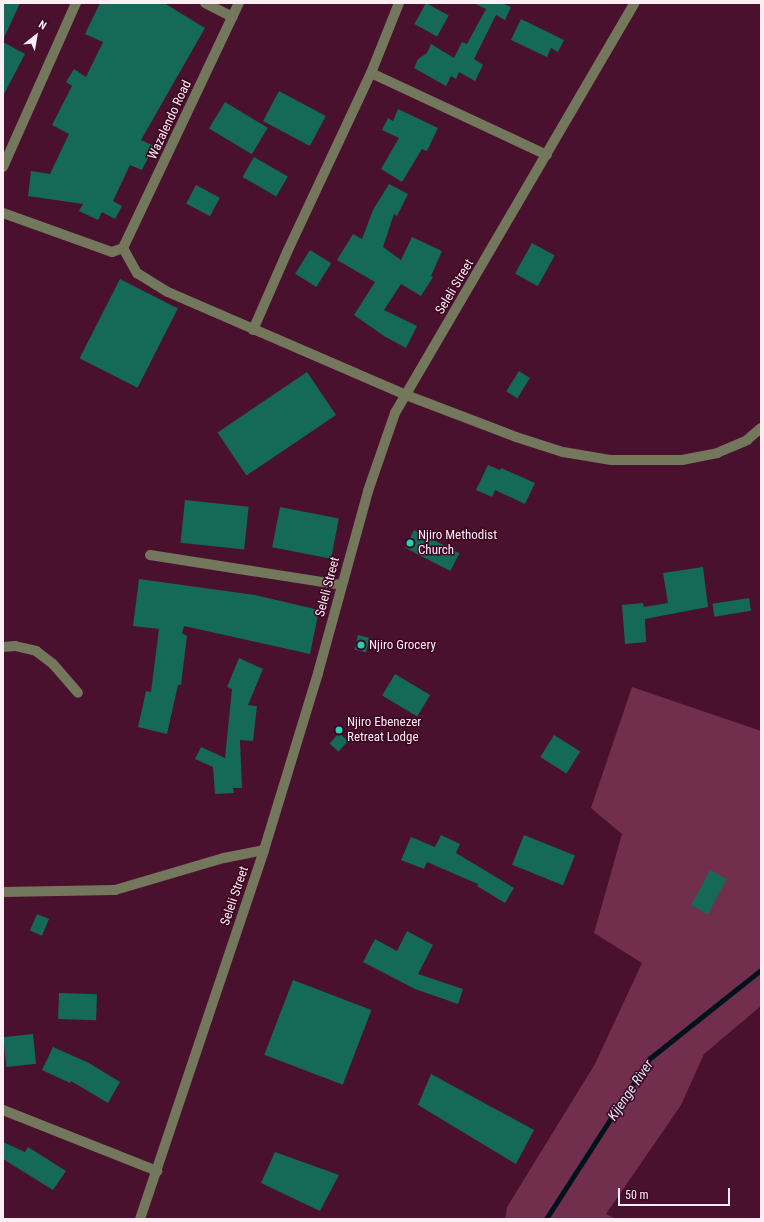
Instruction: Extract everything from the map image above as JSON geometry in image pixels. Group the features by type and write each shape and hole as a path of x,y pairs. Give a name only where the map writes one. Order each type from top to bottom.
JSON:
{"street":[{"path":"3,167 76,3"},
{"path":"204,3 233,17"},
{"name":"Wazalendo Road","path":"123,248 240,3"},
{"path":"253,330 288,250 371,73 399,3"},
{"name":"Seleli Street","path":"140,1219 264,850 318,673 368,491 395,413 635,3"},
{"path":"371,73 547,155"},
{"path":"3,213 112,252 123,248 137,273 150,282 253,330 406,395 516,437 563,452 611,460 682,460 717,453 747,440 761,428"},
{"path":"150,555 341,585"},
{"path":"3,647 15,646 36,651 53,664 78,693"},
{"path":"3,892 115,890 224,858 264,850"},
{"path":"3,1110 156,1171"}],"shaded area":[{"path":"632,687 761,731 761,1006 704,1054 681,1105 606,1214 616,1219 505,1219 507,1207 595,1064 642,963 594,933 622,834 591,808"}],"building":[{"path":"3,3 20,3 3,40"},
{"path":"100,3 164,3 205,28 141,140 154,146 142,170 130,165 113,201 122,206 115,219 102,212 98,220 79,211 83,204 28,196 31,171 50,174 69,134 52,125 72,86 66,82 74,69 86,77 103,42 85,34"},
{"path":"426,3 449,16 437,37 414,24"},
{"path":"474,3 502,3 511,7 505,20 496,15 474,59 483,65 475,81 459,72 456,79 451,76 446,86 414,68 418,59 427,53 431,44 454,58 462,42 467,44 486,9"},
{"path":"521,19 564,40 558,52 551,48 547,57 511,40"},
{"path":"3,42 25,54 3,96"},
{"path":"279,91 326,116 310,146 263,121"},
{"path":"225,102 268,128 252,154 209,129"},
{"path":"398,109 438,128 427,151 422,149 402,182 381,169 399,138 382,130 388,118 393,121"},
{"path":"254,157 288,176 276,196 242,177"},
{"path":"389,184 408,194 397,216 394,214 383,247 401,260 412,237 442,251 431,276 433,277 421,296 401,284 384,310 417,326 406,348 384,336 354,315 375,282 337,260 353,234 362,239 373,210"},
{"path":"196,185 220,198 210,216 186,204"},
{"path":"532,243 555,256 538,286 515,274"},
{"path":"310,250 331,263 316,287 295,274"},
{"path":"120,279 178,309 138,388 80,358"},
{"path":"519,371 530,378 517,398 506,391"},
{"path":"307,372 336,415 247,476 217,432"},
{"path":"488,465 500,470 501,468 535,483 525,504 495,490 492,497 476,490"},
{"path":"185,500 249,507 244,549 181,543"},
{"path":"280,507 339,518 331,559 272,547"},
{"path":"414,530 459,553 450,571 405,548"},
{"path":"703,567 708,607 645,619 646,642 625,644 622,605 643,603 644,607 668,603 663,573"},
{"path":"139,579 255,595 319,610 310,654 184,626 182,633 187,636 181,685 178,685 167,734 138,727 146,691 151,692 159,629 133,626"},
{"path":"749,598 751,611 714,617 712,604"},
{"path":"358,635 370,638 366,652 354,650"},
{"path":"239,658 263,669 248,705 257,706 253,741 240,740 242,788 233,788 234,793 215,794 213,767 195,759 201,747 225,758 232,689 227,687"},
{"path":"395,674 430,695 417,717 382,695"},
{"path":"339,733 348,741 339,751 330,743"},
{"path":"554,735 580,751 567,773 540,757"},
{"path":"441,835 460,844 456,853 514,888 505,903 477,886 478,884 427,862 424,869 401,860 411,837 435,847"},
{"path":"524,835 575,856 563,885 512,865"},
{"path":"710,870 727,879 708,914 691,905"},
{"path":"37,914 49,919 42,936 30,931"},
{"path":"407,931 433,945 418,974 463,989 458,1004 415,989 363,962 375,939 397,951"},
{"path":"293,980 371,1010 343,1085 264,1055"},
{"path":"59,993 97,994 96,1020 58,1019"},
{"path":"33,1034 36,1064 6,1067 3,1037"},
{"path":"53,1047 89,1063 120,1082 108,1103 71,1081 70,1083 42,1070"},
{"path":"431,1074 534,1130 516,1164 418,1105"},
{"path":"3,1142 25,1152 28,1147 66,1171 53,1190 3,1159"},
{"path":"275,1152 339,1175 320,1211 261,1183"}],"waterway":[{"name":"Kijenge River","path":"546,1219 649,1059 761,970"}],"place":[{"name":"Njiro Methodist Church","path":"410,543"},
{"name":"Njiro Grocery","path":"361,645"},
{"name":"Njiro Ebenezer Retreat Lodge","path":"339,730"}]}
